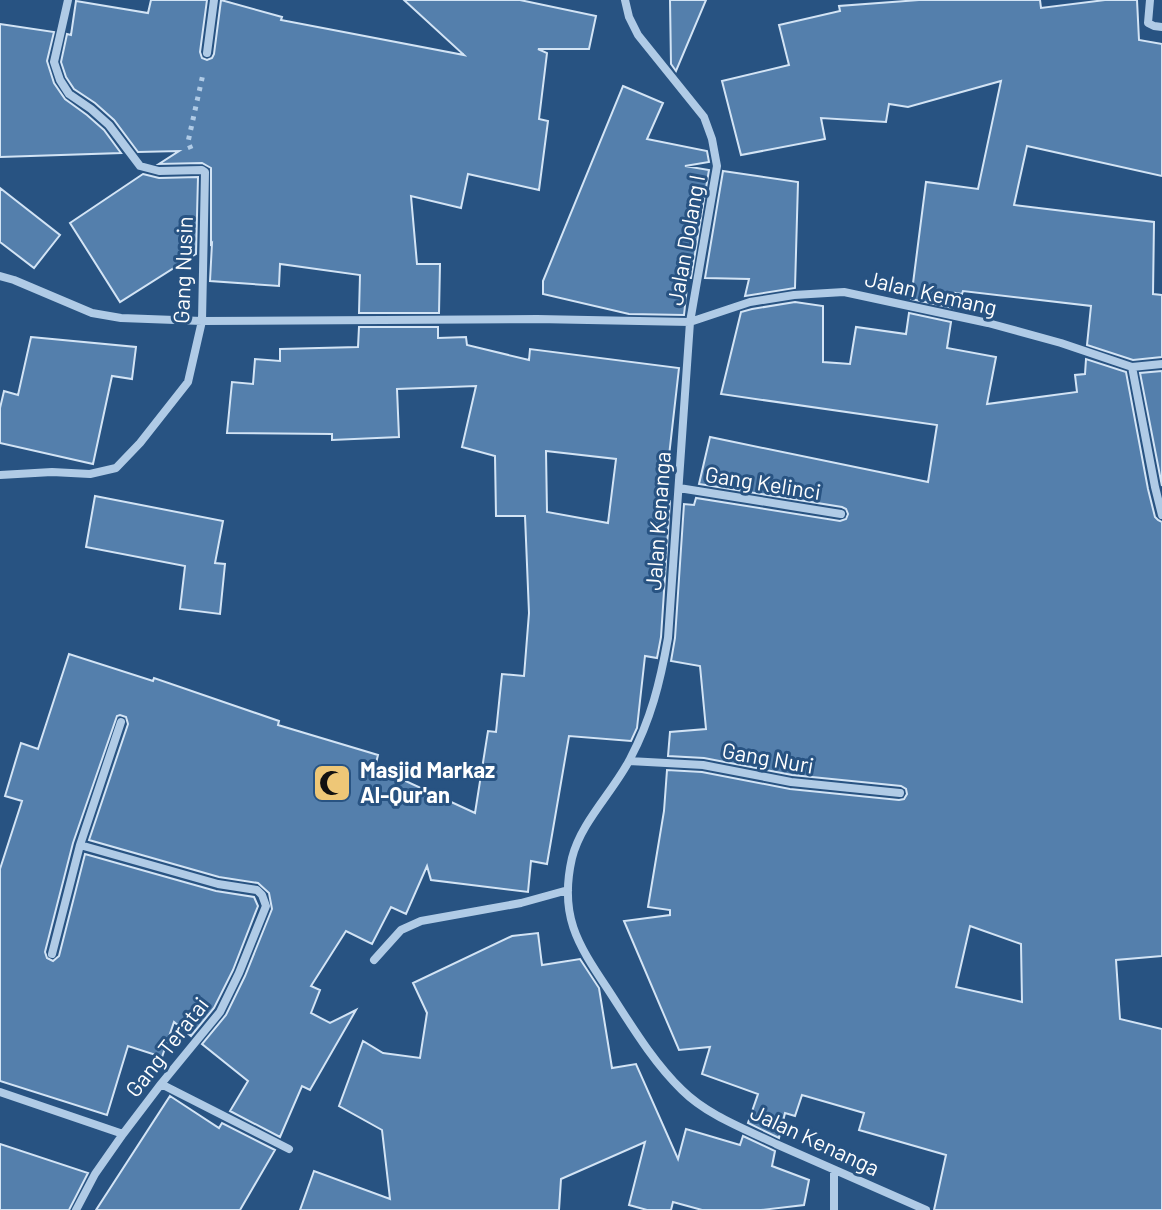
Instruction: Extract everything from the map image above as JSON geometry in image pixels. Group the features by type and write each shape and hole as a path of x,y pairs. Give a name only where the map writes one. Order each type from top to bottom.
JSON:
{"street":[{"path":"68,0 54,62 69,94 109,125 140,166 159,171 202,170"},
{"path":"207,53 214,0"},
{"name":"Jalan Dolang I","path":"625,0 638,35 704,117 712,139 717,166 690,322"},
{"path":"1150,0 1148,23 1162,27"},
{"name":"Gang Nusin","path":"0,475 52,472 90,474 116,468 188,382 202,321 205,172 202,170"},
{"path":"0,276 92,313 121,318 202,321 537,319 690,322"},
{"name":"Jalan Kemang","path":"690,322 750,302 844,292 988,323 1132,367 1162,364"},
{"name":"Jalan Kenanga","path":"690,322 666,650 659,686 629,761 587,825 572,857 568,890 570,919 576,939 661,1067 699,1105 749,1131 926,1210"},
{"path":"1132,367 1162,515"},
{"name":"Gang Kelinci","path":"679,488 841,514"},
{"path":"52,954 80,845 121,722"},
{"name":"Gang Nuri","path":"629,761 703,765 791,782 900,793"},
{"name":"Gang Teratai","path":"76,1210 95,1174 123,1134 220,1012 266,906 257,890 218,884 80,845"},
{"path":"374,960 401,930 421,921 521,903 568,890"},
{"path":"161,1084 289,1149"},
{"path":"0,1092 123,1134"},
{"path":"834,1170 834,1210"}],"path":[{"path":"202,170 188,142 207,53"}],"building":[{"path":"151,0 207,0 200,52 202,58 207,60 214,54 221,0 282,17 281,20 464,55 404,0 520,0 596,16 589,49 538,49 547,53 539,119 548,121 539,190 468,174 461,208 411,196 417,264 440,264 439,313 359,313 360,275 280,264 279,286 210,281 211,168 202,163 159,164 179,151 138,152 114,120 74,89 66,77 61,62 67,34 71,35 76,1 148,13"},
{"path":"670,0 706,0 676,71 671,64"},
{"path":"919,0 1040,0 1041,8 1105,0 1137,0 1139,40 1162,44 1162,176 1027,146 1014,205 1154,222 1153,294 1162,295 1162,357 1133,360 1087,345 1091,306 963,291 962,294 955,293 953,308 911,299 926,182 978,189 1001,81 908,107 889,104 886,122 821,118 825,139 741,155 722,81 789,65 779,25 840,11 839,6"},
{"path":"0,24 54,32 47,61 54,83 65,99 104,130 121,153 0,157"},
{"path":"623,86 663,103 647,139 707,151 709,162 685,166 709,170 684,315 629,314 543,294 543,281"},
{"path":"723,171 798,182 795,288 745,296 749,279 705,278"},
{"path":"143,174 159,178 198,177 196,254 120,302 70,223"},
{"path":"0,188 60,235 34,268 0,242"},
{"path":"795,302 823,306 823,362 850,364 856,327 906,334 909,313 951,322 947,348 996,357 987,404 1077,392 1075,375 1085,374 1086,359 1126,372 1148,489 1155,517 1162,522 1162,956 1116,960 1120,1019 1162,1029 1162,1210 934,1210 946,1155 859,1130 864,1113 802,1095 795,1116 785,1113 779,1138 748,1123 758,1094 702,1074 710,1047 679,1050 624,921 670,915 670,910 648,907 664,811 667,770 702,772 790,789 899,800 907,794 901,786 792,775 704,758 668,756 670,732 706,729 700,666 671,661 684,504 694,505 696,498 840,521 846,519 848,514 842,507 699,484 710,437 928,482 937,425 721,394 741,312","holes":["970,926 1021,944 1022,1002 956,987"]},
{"path":"359,327 438,327 438,338 466,337 467,345 529,360 530,349 679,368 664,500 670,501 661,637 657,658 645,656 637,728 631,741 569,736 547,864 531,861 528,892 431,880 427,866 406,914 391,907 372,944 346,931 311,986 320,990 311,1013 330,1023 356,1010 310,1090 302,1086 280,1137 230,1111 248,1081 202,1044 226,1015 245,976 272,909 269,893 258,883 219,877 89,840 128,724 126,717 117,716 73,843 45,952 47,958 53,961 59,956 85,854 216,891 254,897 258,906 214,1008 191,1036 174,1022 162,1057 128,1046 107,1115 0,1081 0,869 22,801 5,796 21,743 38,749 69,654 153,681 154,678 279,721 278,725 378,755 375,767 475,813 488,731 496,732 502,674 524,676 529,613 525,516 496,516 495,456 462,447 476,386 397,389 399,437 332,440 332,434 227,433 232,382 253,384 255,359 280,361 280,349 358,347","holes":["546,451 616,459 608,523 547,512"]},
{"path":"31,337 136,347 132,379 112,376 93,464 0,443 0,408 4,391 18,395"},
{"path":"1162,371 1162,486 1140,373"},
{"path":"95,496 223,521 215,563 225,564 220,614 180,609 185,566 86,547"},
{"path":"538,933 542,965 580,959 599,988 612,1068 636,1064 678,1159 686,1129 740,1145 743,1136 775,1151 772,1166 809,1180 804,1205 761,1210 702,1210 673,1202 671,1210 647,1210 629,1205 645,1142 561,1179 559,1210 300,1210 314,1171 390,1199 382,1130 339,1106 363,1041 383,1053 420,1058 427,1013 413,983 512,936"},
{"path":"170,1096 219,1128 222,1123 275,1150 240,1210 96,1210"},
{"path":"0,1144 88,1173 69,1210 0,1210"}],"place":[{"name":"Masjid Markaz Al-Qur'an","path":"332,783"}]}
